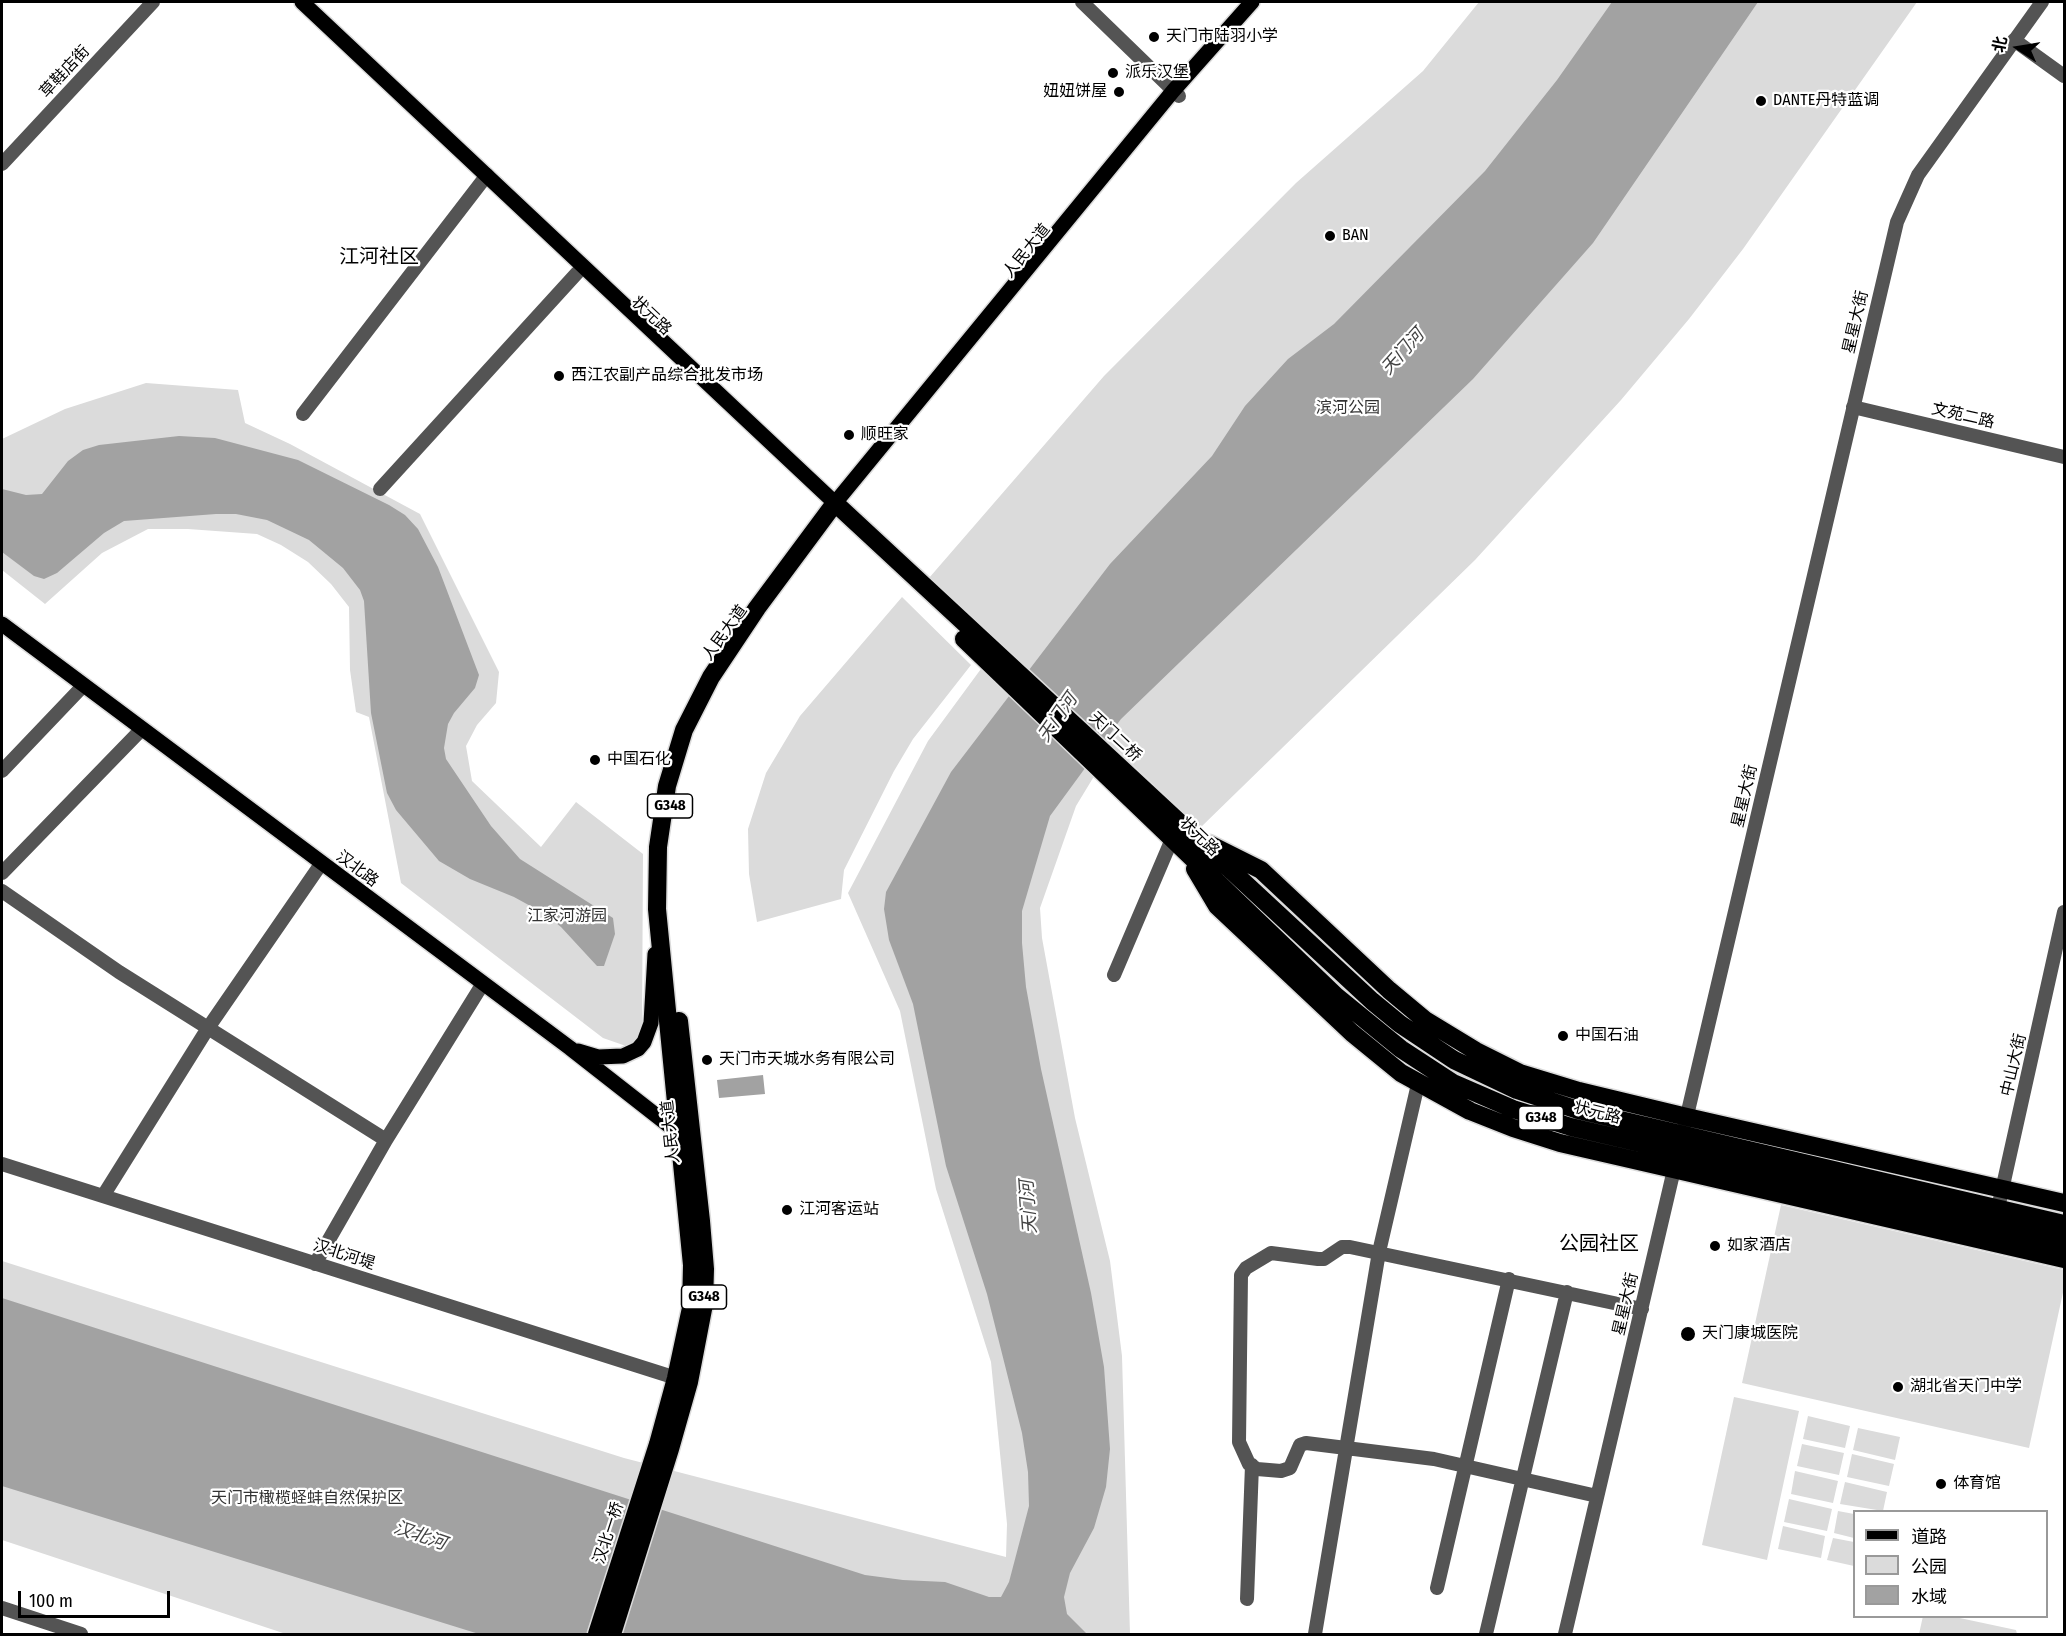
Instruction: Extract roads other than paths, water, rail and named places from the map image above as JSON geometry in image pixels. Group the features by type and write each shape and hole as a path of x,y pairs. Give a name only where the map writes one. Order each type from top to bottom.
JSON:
{"highway":[{"name":"状元路","path":"835,509 990,655"},
{"name":"人民大道","path":"664,1446 689,1382 704,1304 705,1269 702,1231 684,1138 657,909 658,847 668,786 695,705 730,646 835,509"},
{"name":"人民大道","path":"664,1446 687,1330 692,1286 666,886 665,850 674,786 691,728 716,679 835,509"},
{"name":"天门二桥","path":"990,655 1127,784"},
{"name":"状元路","path":"1127,784 1172,839 1191,845 1400,1024 1454,1060 1513,1079 1602,1116 1996,1216 2064,1241"},
{"name":"状元路","path":"1127,784 1191,845 1336,996 1401,1049 1453,1083 1527,1114 1676,1161 1996,1216 2064,1224"},
{"path":"1191,845 1209,894 1228,916 1352,1033 1418,1084 1493,1121 1552,1141 1676,1161 2064,1259"},
{"path":"1513,1079 1592,1094 2064,1203"},
{"path":"1592,1094 1602,1116"},
{"path":"1493,1121 1527,1114"},
{"name":"汉北一桥","path":"597,1635 664,1446"},
{"name":"汉北一桥","path":"612,1635 664,1446"}],"main road":[{"name":"状元路","path":"289,2 484,179 577,273 835,509"},
{"name":"状元路","path":"302,2 484,179 835,509"},
{"name":"人民大道","path":"835,509 1252,2"},
{"name":"人民大道","path":"1176,94 1262,2"},
{"name":"汉北路","path":"2,624 482,985 570,1048 684,1138"},
{"path":"570,1048 610,1057 632,1053 644,1042 648,1035 653,1009 657,909"}],"street":[{"name":"草鞋店街","path":"2,164 153,2"},
{"path":"1082,2 1176,94"},
{"name":"星星大街","path":"1564,1635 1902,206 1918,175 2042,2"},
{"path":"2014,40 2064,76"},
{"path":"303,414 484,179"},
{"path":"380,489 577,273"},
{"name":"文苑二路","path":"1853,407 2064,457"},
{"path":"2,771 83,686"},
{"path":"2,873 141,730"},
{"path":"1114,975 1172,839"},
{"path":"103,1196 208,1028 321,864"},
{"path":"2,891 119,972 386,1140"},
{"name":"中山大街","path":"1996,1216 2064,912"},
{"path":"315,1264 386,1140 482,985"},
{"path":"1315,1635 1379,1252 1418,1084"},
{"name":"汉北河堤","path":"2,1164 676,1378"},
{"path":"1246,1599 1252,1466 1239,1442 1241,1275 1246,1268 1271,1253 1324,1259 1342,1247 1379,1252 1642,1308"},
{"path":"1437,1588 1509,1280"},
{"path":"1486,1635 1567,1292"},
{"path":"1252,1466 1269,1471 1290,1468 1300,1445 1306,1443 1434,1460 1597,1496"},
{"path":"2,1608 81,1635"}],"water":[{"name":"天门市橄榄蛏蚌自然保护区","path":"1612,2 1758,2 1593,243 1473,379 1121,719 1050,816 1022,911 1022,943 1026,987 1041,1069 1091,1293 1104,1367 1110,1449 1106,1487 1094,1528 1070,1573 1064,1597 1067,1614 1087,1634 479,1634 2,1486 2,1298 865,1575 945,1582 989,1597 1001,1597 1009,1582 1029,1506 1028,1472 1022,1433 987,1294 946,1166 913,1004 889,940 884,909 886,892 951,772 1110,564 1212,456 1245,406 1288,359 1334,324 1485,171 1557,80"},
{"path":"179,436 215,438 298,460 389,505 405,515 418,529 438,567 479,675 475,688 454,713 448,724 444,748 446,759 491,826 520,859 613,918 615,934 604,966 597,966 561,927 545,914 514,897 470,879 439,861 396,810 387,793 371,713 364,601 360,590 343,568 309,540 267,520 236,514 216,514 124,521 104,533 57,573 44,579 34,576 2,552 2,489 26,495 42,494 68,461 83,450 99,445"},
{"path":"763,1075 765,1094 719,1098 717,1080"}],"place":[{"name":"天门市陆羽小学","path":"1154,37"},
{"name":"派乐汉堡","path":"1113,73"},
{"name":"妞妞饼屋","path":"1119,92"},
{"name":"DANTE丹特蓝调","path":"1761,101"},
{"name":"BAN","path":"1330,236"},
{"name":"西江农副产品综合批发市场","path":"559,376"},
{"name":"顺旺家","path":"849,435"},
{"name":"中国石化","path":"595,760"},
{"name":"中国石油","path":"1563,1036"},
{"name":"天门市天城水务有限公司","path":"707,1060"},
{"name":"江河客运站","path":"787,1210"},
{"name":"如家酒店","path":"1715,1246"},
{"name":"天门康城医院","path":"1688,1334"},
{"name":"湖北省天门中学","path":"1898,1387"},
{"name":"体育馆","path":"1941,1484"}],"district":[{"name":"江河社区","path":"379,257"},
{"name":"公园社区","path":"1599,1244"}],"water label":[{"name":"天门河","path":"1403,352"},
{"name":"天门河","path":"1058,718"},
{"name":"天门河","path":"1029,1207"},
{"name":"汉北河","path":"420,1536"}],"park label":[{"name":"滨河公园","path":"1348,409"},
{"name":"江家河游园","path":"567,917"}]}
